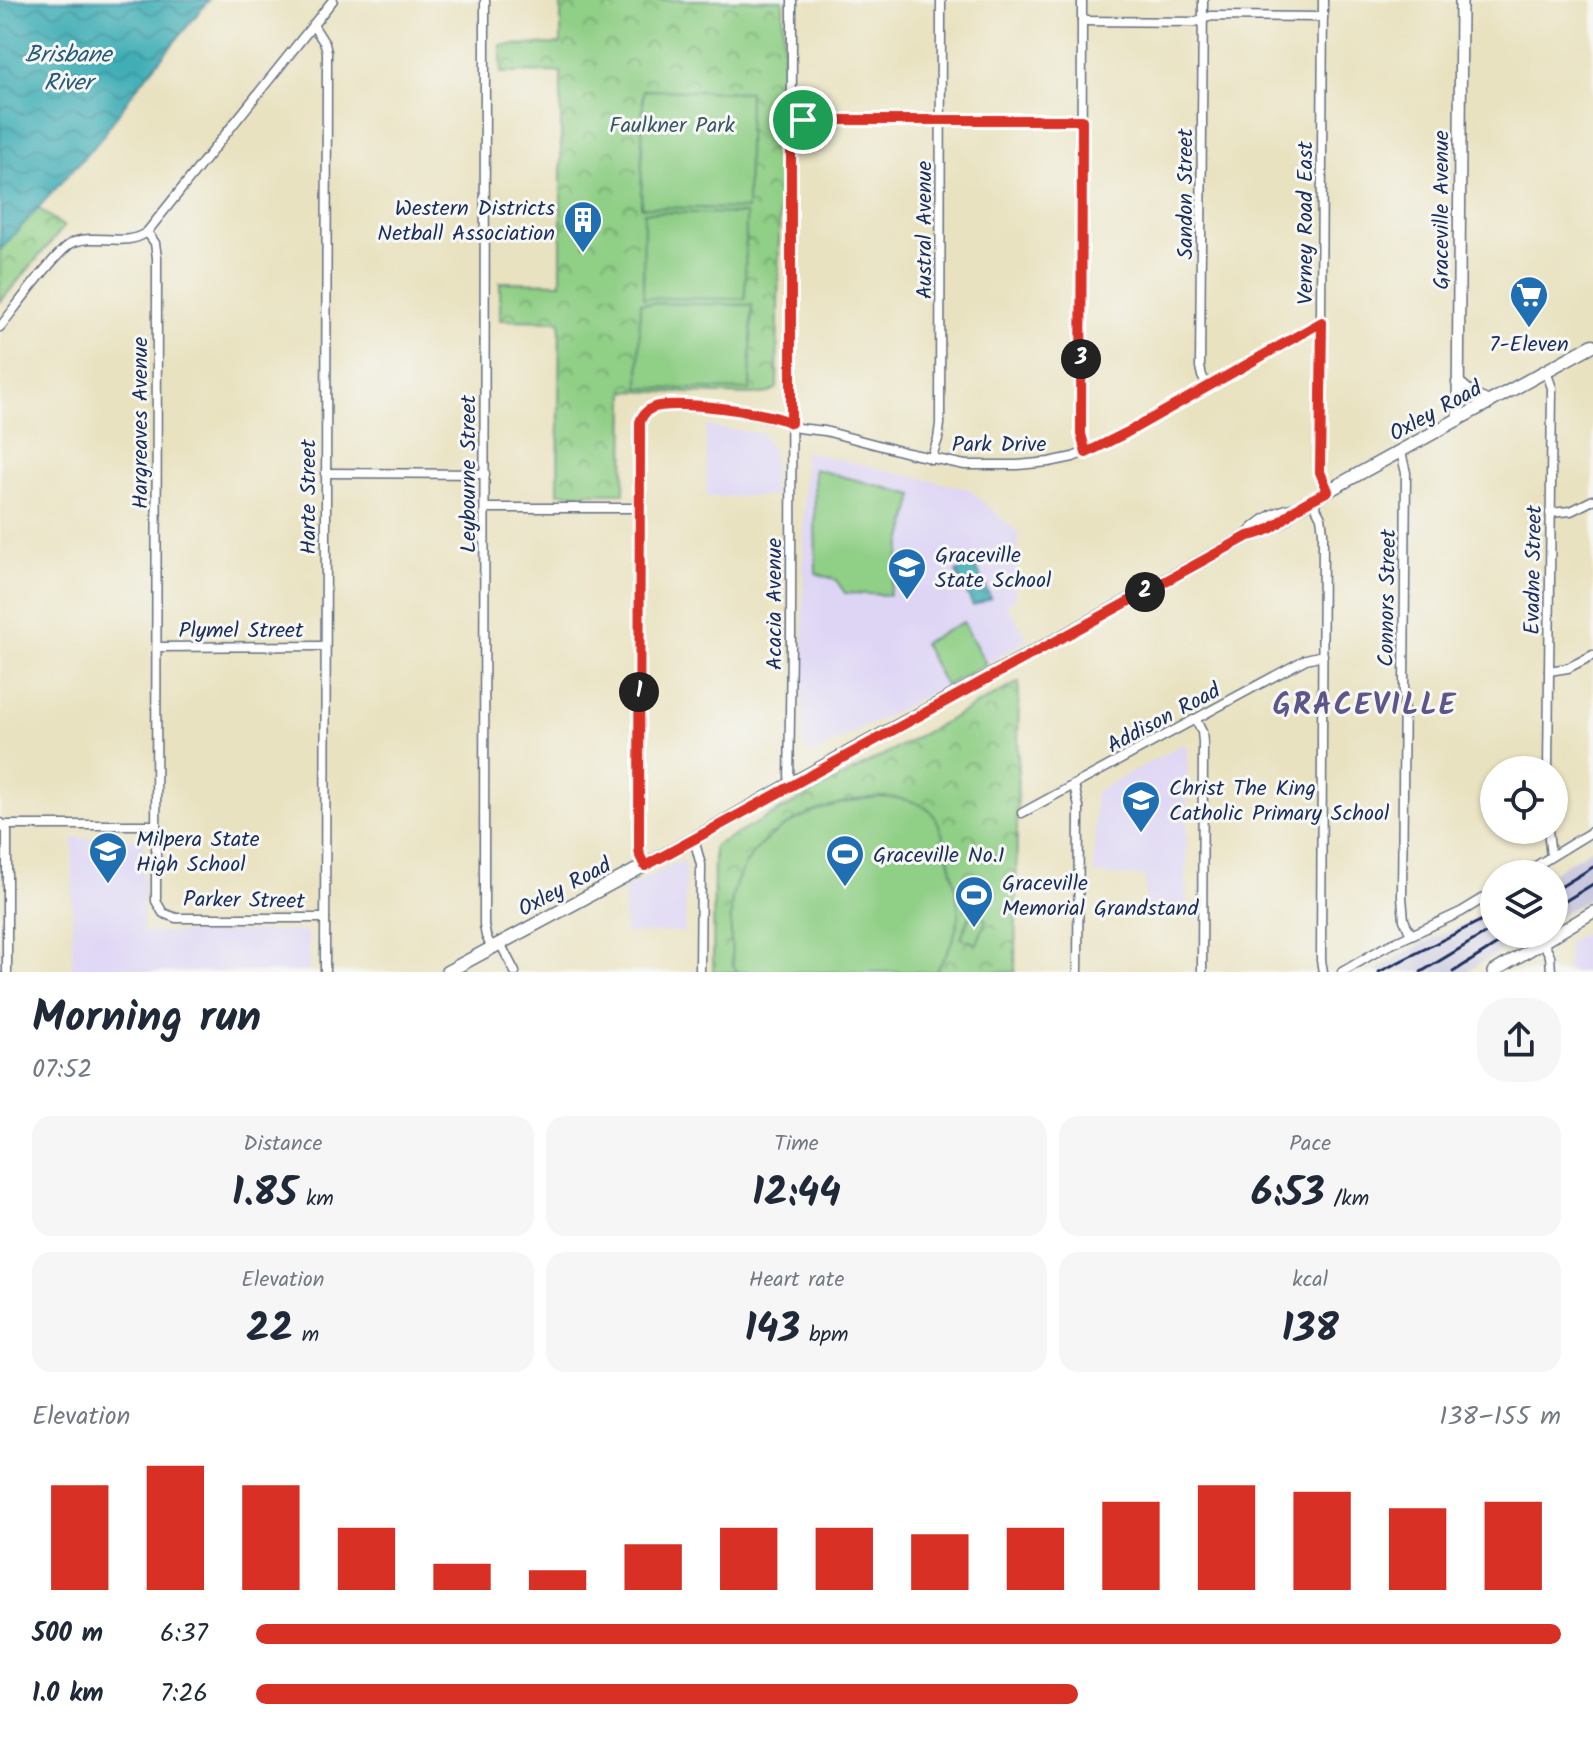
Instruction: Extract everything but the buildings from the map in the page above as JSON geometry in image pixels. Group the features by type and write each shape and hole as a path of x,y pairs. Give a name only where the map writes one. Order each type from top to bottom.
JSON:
{"main road":[{"name":"Graceville Avenue","path":"1458,420 1461,0"},
{"name":"Oxley Road","path":"447,972 1248,536 1258,525 1278,513 1312,500 1593,345"},
{"path":"1458,383 1473,396 1489,403"},
{"path":"1568,927 1593,912"},
{"path":"1493,972 1533,948"}],"street":[{"path":"0,327 69,244 82,240 130,239 147,232 333,0"},
{"name":"Leybourne Street","path":"485,0 484,925 486,936 515,972"},
{"name":"Acacia Avenue","path":"789,785 792,0"},
{"name":"Austral Avenue","path":"931,459 940,424 941,0"},
{"path":"1082,0 1081,434 1086,453"},
{"name":"Sandon Street","path":"1203,0 1200,367 1208,387"},
{"name":"Verney Road East","path":"1323,0 1320,472 1328,491"},
{"path":"1082,21 1195,22 1211,16 1323,17"},
{"name":"Harte Street","path":"313,25 327,52 325,972"},
{"path":"791,120 1082,120"},
{"name":"Hargreaves Avenue","path":"147,232 154,240 157,258 155,896 163,913"},
{"name":"Park Drive","path":"639,508 639,426 643,415 661,406 720,407 783,419 798,428 825,431 965,465 1049,462 1086,453 1109,442 1322,322"},
{"name":"Evadne Street","path":"1546,371 1552,388 1548,756"},
{"name":"Connors Street","path":"1401,452 1406,473 1402,897 1404,920 1411,935"},
{"path":"325,473 485,474"},
{"path":"1312,500 1321,517 1323,532 1323,972"},
{"path":"1550,513 1571,511 1593,500"},
{"path":"485,508 639,508 639,848 645,866"},
{"name":"Plymel Street","path":"157,647 325,646"},
{"name":"Addison Road","path":"1022,813 1306,659 1323,655"},
{"path":"1549,671 1568,668 1593,655"},
{"path":"1196,720 1203,742 1202,972"},
{"path":"1074,785 1079,807 1078,972"},
{"path":"1,824 156,825"},
{"path":"1,824 7,831 7,972"},
{"path":"1545,860 1593,831"},
{"path":"694,839 701,865 700,972"},
{"path":"1550,844 1551,856"},
{"path":"1342,972 1383,948 1480,900"},
{"name":"Parker Street","path":"163,913 181,918 325,918"},
{"path":"1546,948 1551,972"}],"shaded area":[{"path":"706,426 763,434 773,453 774,496 707,497"},
{"name":"Graceville State School","path":"804,451 969,489 1019,534 1015,599 1007,604 1028,640 812,754 803,748"},
{"name":"Christ The King Catholic Primary School","path":"1183,744 1188,747 1186,914 1145,913 1145,876 1094,875 1095,792"},
{"name":"Milpera State High School","path":"73,838 144,838 143,932 303,931 309,936 309,972 72,972"},
{"path":"1593,848 1593,896 1568,911 1568,863"},
{"path":"681,861 686,864 685,932 625,933 624,889"},
{"path":"1480,916 1480,948 1506,948 1466,972 1373,972"},
{"path":"1593,927 1593,972 1567,972 1568,942"}],"green space":[{"name":"Faulkner Park","path":"561,0 783,0 784,115 780,161 777,388 769,393 751,395 625,391 624,493 558,493 560,321 500,320 500,282 561,283 561,72 501,73 501,45 561,44"},
{"path":"643,90 749,92 747,209 641,207"},
{"path":"38,208 64,227 0,302 0,250"},
{"path":"644,212 746,214 745,299 643,298"},
{"path":"640,303 752,305 750,390 639,388"},
{"path":"814,469 914,495 889,595 845,593 836,580 816,573"},
{"path":"963,622 986,664 945,686 923,643"},
{"path":"1019,682 1015,972 713,972 714,846"},
{"name":"Graceville No.1","path":"879,797 920,804 931,812 946,846 958,918 951,945 935,972 738,972 732,956 732,901 741,871 754,852 770,836 811,813"},
{"name":"Graceville Memorial Grandstand","path":"971,913 986,919 977,944 961,938"}],"water":[{"name":"Brisbane River","path":"0,0 209,0 134,91 100,140 0,250"},
{"path":"974,563 991,598 973,606 956,572"}],"railway":[{"path":"1568,882 1593,867"},
{"path":"1568,899 1593,884"},
{"path":"1379,972 1480,921"},
{"path":"1421,972 1480,936"},
{"path":"1453,972 1491,948"}],"place":[{"name":"Western Districts Netball Association","path":"583,254"},
{"name":"7-Eleven","path":"1529,329"},
{"name":"Graceville State School","path":"907,601"},
{"name":"Christ The King Catholic Primary School","path":"1141,834"},
{"name":"Milpera State High School","path":"108,885"},
{"name":"Graceville No.1","path":"845,888"},
{"name":"Graceville Memorial Grandstand","path":"974,929"}],"district":[{"name":"GRACEVILLE","path":"1365,704"}],"route":[{"path":"791,120 803,120 1082,120 1081,434 1086,453 1322,322 1320,472 1328,491 1295,509 1275,527 1248,536 645,866 639,848 640,422 649,410 661,406 729,408 791,423 791,120"}]}
